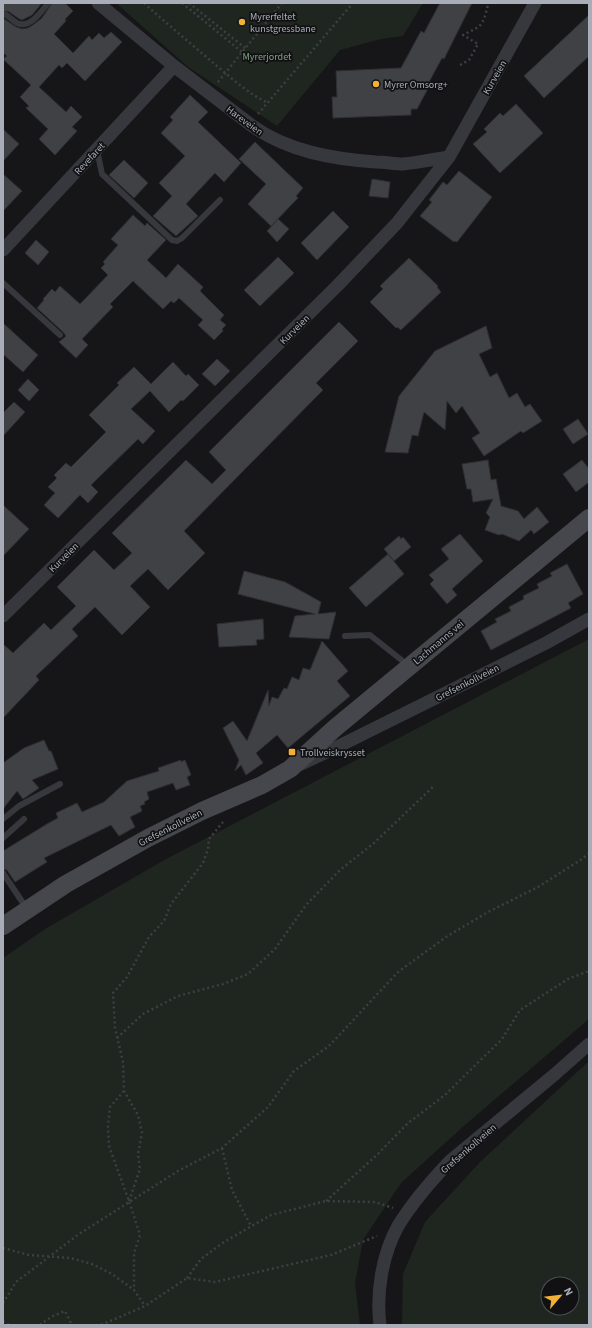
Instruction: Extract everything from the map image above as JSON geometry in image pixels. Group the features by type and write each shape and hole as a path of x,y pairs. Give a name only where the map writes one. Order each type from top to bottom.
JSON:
{"street":[{"name":"Hareveien","path":"98,3 174,66 263,134 311,152 350,160 403,164 448,156"},
{"name":"Kurveien","path":"3,616 338,285 397,222 448,156 535,3"},
{"name":"Revefaret","path":"3,250 174,66"},
{"name":"Lachmanns vei","path":"290,769 335,728 589,518"},
{"name":"Grefsenkollveien","path":"3,926 72,880 148,838 202,811 262,785 290,769 345,744 546,643 589,619"},
{"path":"335,728 337,734 345,744"},
{"name":"Grefsenkollveien","path":"380,1325 379,1297 383,1270 397,1228 407,1212 450,1161 589,1044"}],"lane":[{"path":"6,14 17,23 27,24 36,18 48,3"},
{"path":"97,150 102,174 172,240 177,241 182,238 220,200"},
{"path":"3,283 60,335"},
{"path":"345,636 370,635 409,666"},
{"path":"3,819 19,806 60,784"},
{"path":"3,838 24,819"},
{"path":"3,873 27,909"}],"path":[{"path":"144,3 226,73 254,95 268,103 352,3"},
{"path":"182,3 242,52"},
{"path":"189,3 245,48"},
{"path":"209,93 282,3"},
{"path":"460,65 469,60 478,44 463,35 481,26 490,3"},
{"path":"117,1038 143,1014 178,996 223,984 248,974 274,949 306,905 340,870 374,843 434,786"},
{"path":"129,1201 140,1169 138,1154 142,1133 138,1115 124,1091 123,1062 115,1028 113,993 127,977 149,937 164,921 171,904 203,863 210,839 214,832 228,818"},
{"path":"3,1303 16,1282 79,1234 178,1171 222,1148 268,1108 294,1071 329,1046 398,972 446,937 488,912 538,887 589,853"},
{"path":"326,1201 378,1154 408,1123 445,1095 502,1039 520,1010 568,979 589,971"},
{"path":"124,1091 110,1107 108,1127 109,1146 140,1235 134,1253 134,1290"},
{"path":"222,1148 232,1190 251,1226"},
{"path":"101,1325 145,1306 187,1278 201,1259 224,1242 271,1215 326,1201 375,1202 407,1212"},
{"path":"187,1278 215,1282 331,1255 397,1228"},
{"path":"3,1248 29,1255 70,1258 92,1264 112,1274 134,1290 145,1306"},
{"path":"40,1325 51,1317 65,1311 72,1325"},
{"path":"3,1321 9,1325"}],"green space":[{"name":"Myrerjordet","path":"116,3 423,3 403,36 381,39 340,50 277,126 188,67"},
{"path":"589,639 589,1019 465,1125 401,1183 363,1240 355,1283 360,1325 3,1325 3,958 45,929 166,859"},
{"path":"589,1061 589,1325 402,1325 403,1274 425,1222 480,1162"}],"building":[{"path":"3,3 42,3 32,15 22,20 8,11 3,12"},
{"path":"52,3 65,3 73,11 54,34 73,53 89,36 92,40 99,33 104,38 111,32 122,42 85,81 67,63 62,68 59,65 39,87 66,112 71,106 82,117 72,127 77,131 55,155 39,139 48,129 26,108 29,106 20,97 31,85 3,59 7,56 3,53 3,18 16,27 22,29 28,28 42,18"},
{"path":"440,3 472,3 444,59 442,58 429,82 431,83 417,109 411,109 411,115 333,118 332,97 337,97 336,71 401,68 421,31 424,33"},
{"path":"589,15 589,56 544,98 524,76"},
{"path":"190,95 208,112 198,122 241,163 224,182 215,173 186,204 198,216 176,236 153,216 172,196 159,183 185,156 161,133 173,120 170,117"},
{"path":"516,104 543,133 500,173 473,144 487,132 484,129 500,113 503,116"},
{"path":"3,129 19,144 3,161"},
{"path":"255,142 303,188 296,196 298,198 271,226 248,204 266,184 239,159"},
{"path":"124,160 148,183 134,198 109,175"},
{"path":"459,171 492,197 457,242 454,242 420,216 432,202 429,200 443,182 447,185"},
{"path":"3,174 22,191 3,211"},
{"path":"372,179 390,182 388,198 369,196"},
{"path":"333,211 349,227 317,260 301,243"},
{"path":"133,215 145,226 147,223 166,240 147,260 166,278 178,264 203,287 200,291 224,315 220,320 226,325 222,329 223,331 214,340 198,325 203,320 179,298 174,303 171,301 163,309 133,281 110,304 113,307 82,339 88,345 76,358 59,342 66,336 63,332 37,308 52,289 55,292 60,286 80,304 108,275 101,268 105,264 103,262 118,245 111,239"},
{"path":"278,219 289,229 277,242 267,231"},
{"path":"36,240 49,252 38,265 25,253"},
{"path":"278,257 294,273 260,306 244,290"},
{"path":"409,258 438,286 437,287 441,292 401,330 397,327 396,328 370,302 383,289 380,286"},
{"path":"339,322 358,341 316,383 323,390 184,531 205,553 168,590 148,569 130,586 150,607 122,635 95,607 72,629 78,636 36,676 39,680 3,718 3,644 13,653 44,623 51,630 76,606 57,587 94,550 114,570 132,553 112,533 186,460 212,484 226,470 209,452"},
{"path":"3,323 38,355 23,372 3,354"},
{"path":"486,326 492,348 479,354 490,377 497,373 509,398 517,393 525,407 530,404 542,421 523,433 521,431 484,456 472,438 480,433 462,406 456,413 447,401 445,430 424,412 418,436 412,435 408,453 385,452 399,396 435,351"},
{"path":"217,359 230,371 215,386 202,374"},
{"path":"173,362 186,376 188,374 199,385 169,412 150,391 131,409 155,431 143,444 138,439 91,485 98,492 88,503 80,495 58,518 44,505 55,493 48,487 57,478 54,475 66,463 71,467 106,432 89,415 119,385 117,383 134,367 151,384"},
{"path":"28,379 39,390 29,401 18,390"},
{"path":"14,402 25,412 3,436 3,413"},
{"path":"578,419 588,434 573,444 563,429"},
{"path":"488,460 491,480 496,479 501,506 518,511 524,519 537,507 549,522 534,534 531,530 519,541 502,534 499,535 485,530 490,517 486,513 493,499 473,502 471,489 467,489 462,464"},
{"path":"582,460 589,469 589,482 576,492 563,474"},
{"path":"3,505 29,529 3,556"},
{"path":"460,534 483,561 452,589 457,595 447,604 430,584 434,580 429,575 449,559 441,549"},
{"path":"399,536 401,539 403,537 411,547 394,561 384,549"},
{"path":"388,554 404,574 366,607 349,588"},
{"path":"567,564 583,594 568,603 571,608 491,650 481,631 497,622 495,619 511,611 509,607 524,599 523,596 539,588 537,584 552,576 550,573"},
{"path":"244,571 285,582 321,602 318,614 336,612 329,639 289,637 295,616 315,614 238,594"},
{"path":"263,619 264,639 256,640 257,645 219,647 217,624"},
{"path":"322,641 348,671 337,681 350,696 288,748 277,735 256,753 263,763 246,775 241,765 235,771 239,760 223,728 233,721 247,741 268,690 269,706 272,697 278,699 284,688 287,689 292,677 299,680 303,668 310,670"},
{"path":"44,740 49,751 51,751 58,769 32,780 39,788 23,799 17,791 3,809 3,763 24,748"},
{"path":"181,760 181,762 185,760 191,775 187,777 190,785 176,790 173,783 147,792 149,799 144,802 145,804 140,806 142,811 130,817 135,827 119,836 111,825 44,858 47,862 15,882 7,870 3,869 3,851 58,818 56,813 77,803 82,812 104,802 127,781 159,771 158,768"}],"place":[{"name":"Myrerfeltet kunstgressbane","path":"242,22"},
{"name":"Myrer Omsorg+","path":"376,84"},
{"name":"Trollveiskrysset","path":"292,752"}]}
